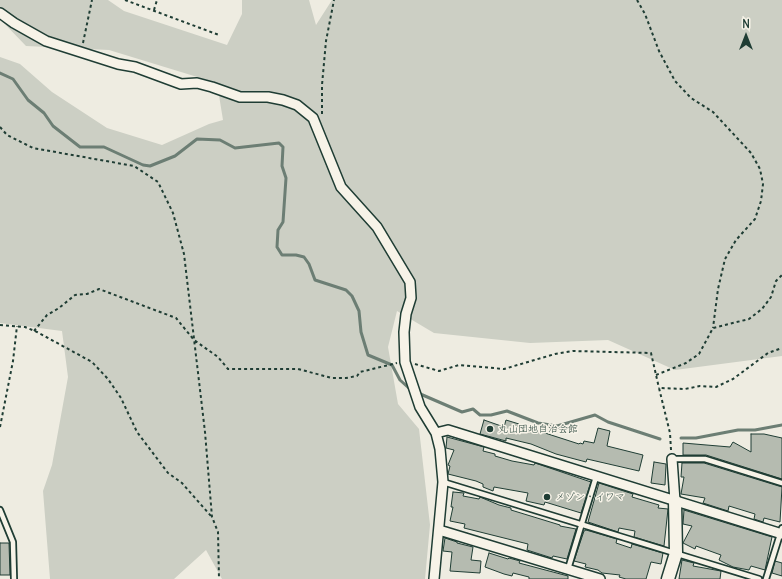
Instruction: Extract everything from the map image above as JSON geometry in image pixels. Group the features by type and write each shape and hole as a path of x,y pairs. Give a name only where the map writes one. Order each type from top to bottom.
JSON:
{"street":[{"path":"0,13 14,23 46,41 118,64 135,67 181,84 197,83 240,97 268,97 283,100 297,105 313,118 320,131 329,160 341,187 377,227 410,282 411,298 406,314 404,332 405,362 420,405 436,433 440,449 443,482 434,579"},
{"path":"436,433 448,430 596,477 781,532"},
{"path":"668,579 676,553 676,501 672,459"},
{"path":"439,530 600,579"}],"lane":[{"path":"672,459 705,459 782,483"},
{"path":"568,569 596,477"},
{"path":"443,482 758,579"},
{"path":"0,510 13,542 14,579"},
{"path":"766,579 781,532"}],"path":[{"path":"81,52 92,0"},
{"path":"125,0 219,35"},
{"path":"154,10 157,0"},
{"path":"320,131 322,126 323,65 334,0"},
{"path":"637,0 645,14 659,51 675,81 691,98 713,112 751,153 760,168 763,184 761,201 755,219 736,240 725,259 718,289 712,328 699,354 686,363 656,375"},
{"path":"0,127 7,135 33,148 134,166 158,182 173,213 184,254 206,439 212,517 218,532 219,579"},
{"path":"712,328 749,319 762,309 771,297 776,281 782,275"},
{"path":"34,330 47,314 59,308 75,295 87,294 100,289 176,318 194,340 218,357 228,369 298,369 332,378 346,378 357,376 360,372 387,364 405,362 439,371 459,365 504,369 555,354 573,351 651,354 670,433 672,459"},
{"path":"0,326 17,326 34,330 92,362 108,379 121,398 137,432 168,473 182,483 212,517"},
{"path":"0,427 13,361 17,326"},
{"path":"659,388 685,390 700,386 716,386 732,379 768,353 782,348"}],"shaded area":[{"path":"0,0 108,0 124,11 227,45 242,14 242,0 309,0 316,25 332,0 782,0 782,356 675,370 608,340 530,343 434,333 397,311 388,347 398,404 419,429 430,525 425,579 222,579 206,550 174,579 50,579 43,491 52,465 68,377 62,331 0,323 0,57 20,64 52,92 107,128 162,145 209,124 223,120 217,83 109,50 26,46 0,19"}],"building":[{"path":"484,420 504,427 506,420 519,424 518,427 545,433 579,444 583,444 584,441 594,443 598,428 610,431 607,446 643,455 639,471 587,459 586,462 556,454 531,444 506,438 506,441 480,434"},
{"path":"751,434 764,434 782,438 782,479 706,455 683,455 683,443 730,447 733,442 751,452"},
{"path":"447,437 484,447 483,451 495,454 495,456 534,465 535,463 591,482 581,513 545,502 544,505 526,501 528,493 494,487 493,491 483,487 483,484 476,481 448,474 450,466 448,465 454,450 446,448"},
{"path":"654,462 666,464 665,485 651,483"},
{"path":"682,463 704,463 782,487 780,522 764,518 763,522 754,519 755,514 729,506 728,511 703,503 705,498 681,494 684,477 681,477"},
{"path":"599,483 633,494 632,497 659,505 658,508 668,509 664,546 634,537 635,531 619,528 618,532 588,522"},
{"path":"453,492 464,493 463,496 479,499 480,497 511,508 511,510 560,526 576,529 567,559 553,556 552,558 527,550 528,544 464,528 465,524 450,521 453,507 451,507"},
{"path":"684,510 772,537 765,570 751,566 749,570 733,567 719,560 721,555 696,546 695,549 683,543 692,526 683,524"},
{"path":"586,530 617,539 616,543 631,548 632,544 663,553 661,564 651,562 646,579 626,579 619,577 620,575 602,573 598,570 585,567 586,564 574,561 584,531"},
{"path":"445,538 473,547 471,560 481,561 480,573 450,571 452,552 443,551"},
{"path":"0,543 9,543 10,575 0,575"},
{"path":"489,553 520,561 519,563 568,576 568,579 529,579 529,577 513,573 512,576 504,574 485,567"},
{"path":"682,560 694,563 693,566 721,571 720,579 679,579"},
{"path":"775,561 782,563 782,576 772,573"}],"waterway":[{"path":"0,73 13,79 28,100 44,113 53,126 80,147 104,147 143,165 150,166 175,156 197,139 220,140 235,148 279,143 283,147 282,166 286,178 283,222 278,230 277,247 282,255 296,255 304,257 309,264 315,280 346,290 352,296 359,311 361,332 368,355 392,365 400,380 411,390"},
{"path":"418,393 462,412 473,409 480,415 491,415 507,411 538,423 557,426 595,415 608,422 660,439"},
{"path":"681,438 696,438 738,430 755,430 782,425"}],"place":[{"name":"丸山団地自治会館","path":"490,429"},
{"name":"メゾン・イワマ","path":"547,497"}]}
